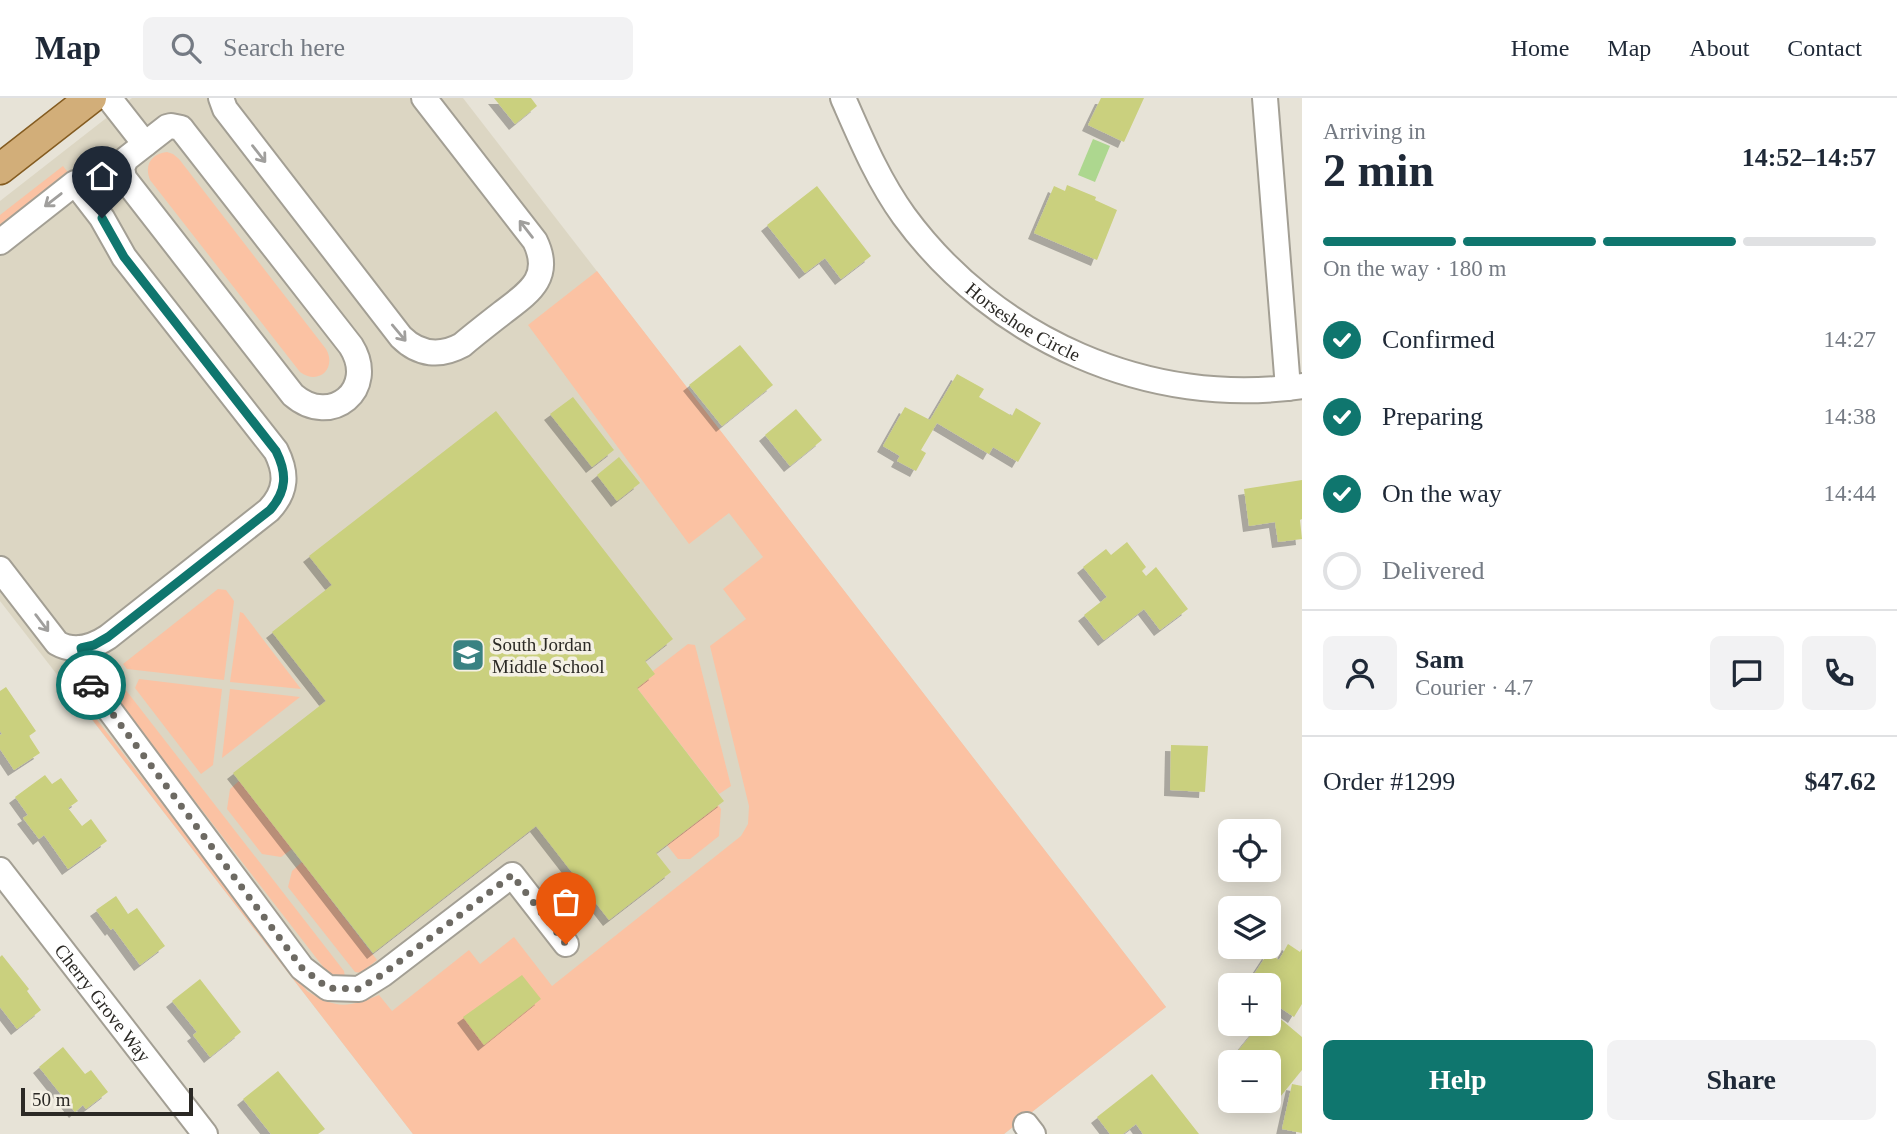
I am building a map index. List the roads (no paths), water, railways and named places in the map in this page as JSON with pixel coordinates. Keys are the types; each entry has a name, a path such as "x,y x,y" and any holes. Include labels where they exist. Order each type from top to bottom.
{"main road":[{"path":"0,169 91,98"}],"street":[{"path":"109,98 145,144"},
{"path":"221,98 225,109 401,337 419,350 441,353 462,345 528,293 539,277 541,259 535,241 424,98"},
{"name":"Horseshoe Circle","path":"843,98 866,152 904,215 926,244 952,271 1008,318 1073,354 1142,378 1214,390 1295,387"},
{"path":"1265,98 1295,387"},
{"path":"167,127 181,128 351,346 360,365 358,385 345,401 324,408 312,407 293,394 124,178 124,163 145,144 167,127"},
{"path":"0,242 75,183 102,218 124,257 276,451 282,463 284,484 270,510 108,637 94,645 68,648 57,643 0,569"},
{"path":"81,648 92,685 302,968 328,988 359,989 383,974 512,875 566,944"},
{"name":"Cherry Grove Way","path":"0,870 205,1134"}],"place":[{"name":"South Jordan Middle School","path":"468,655"}]}
